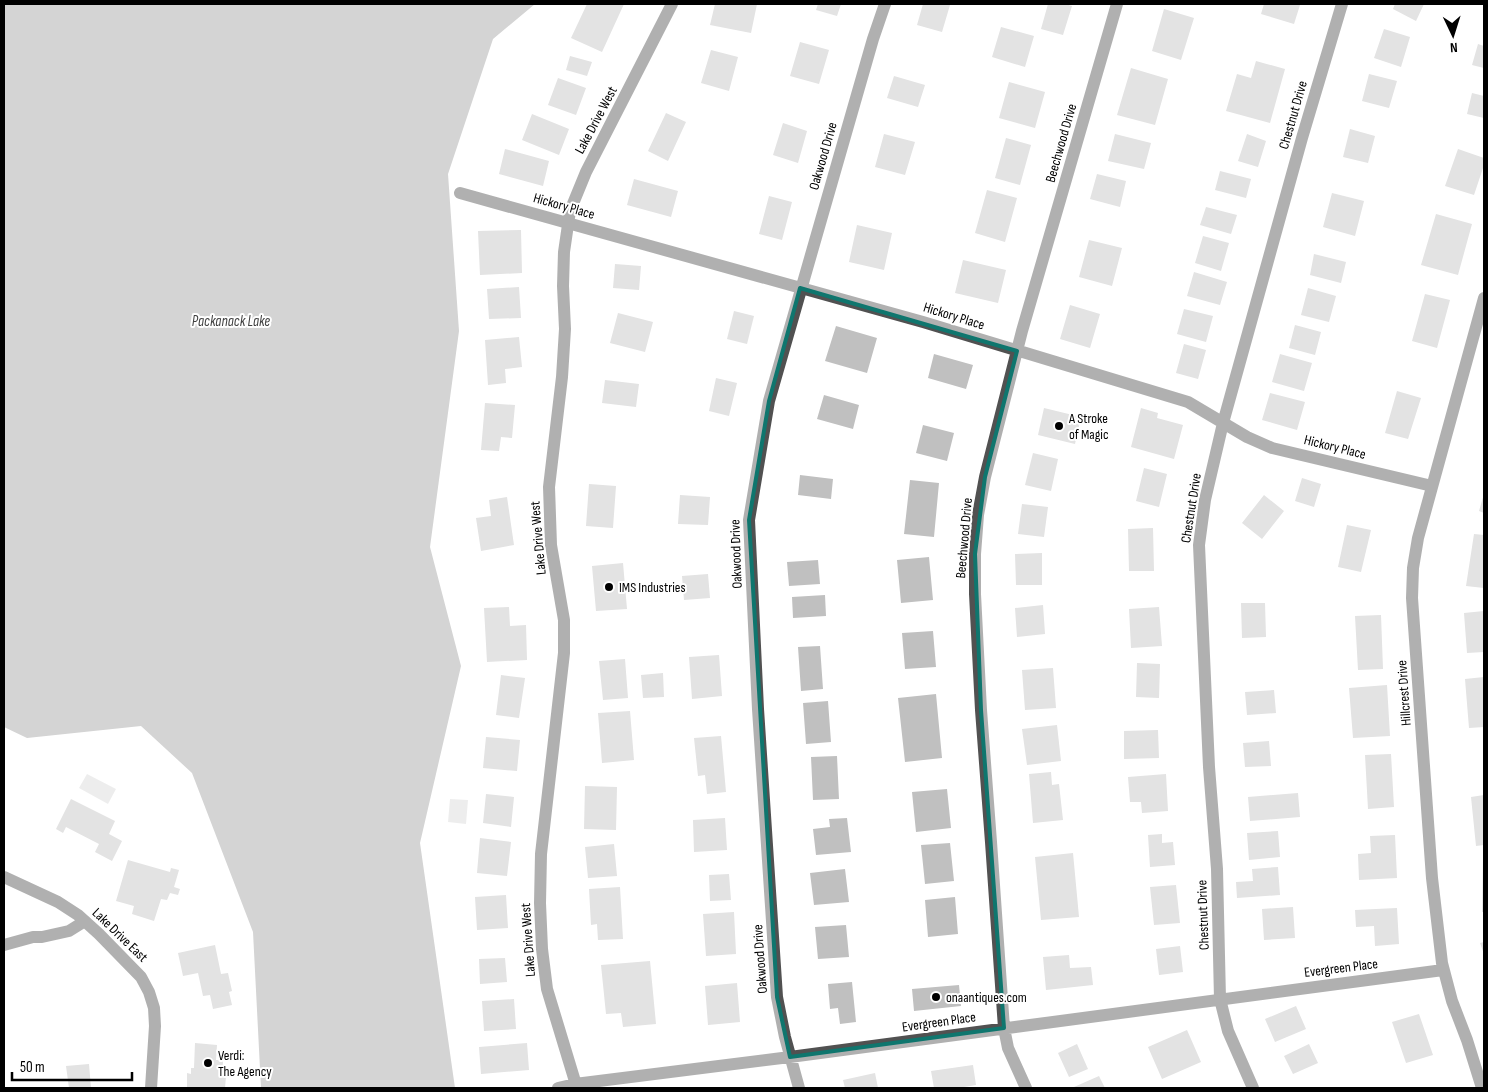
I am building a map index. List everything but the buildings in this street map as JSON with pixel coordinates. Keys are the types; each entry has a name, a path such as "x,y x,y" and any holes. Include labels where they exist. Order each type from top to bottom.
{"street":[{"name":"Lake Drive West","path":"576,1086 547,989 542,949 540,903 541,854 564,653 564,620 551,544 549,495 562,377 565,329 564,252 570,210 586,172 672,4"},
{"name":"Oakwood Drive","path":"798,1088 777,997 758,710 749,520 769,401 800,288 885,4"},
{"name":"Beechwood Drive","path":"1026,1088 1008,1048 1004,1028 980,710 975,594 975,554 978,516 985,477 1017,351 1117,4"},
{"name":"Chestnut Drive","path":"1253,1088 1228,1031 1220,999 1217,869 1209,767 1199,545 1204,500 1223,423 1305,128 1342,4"},
{"name":"Hickory Place","path":"460,193 923,322 1188,402 1247,437 1272,448 1432,486"},
{"name":"Hillcrest Drive","path":"1482,1088 1443,970 1432,878 1412,598 1413,568 1418,538 1484,298"},
{"name":"Lake Drive East","path":"4,877 58,902 78,915 131,965 141,977 149,992 154,1008 155,1026 150,1088"},
{"path":"4,945 33,937 69,931 85,921"},
{"name":"Evergreen Place","path":"558,1088 1443,970"}],"highlighted area":[{"path":"800,288 1017,351 985,477 975,554 981,710 1004,1028 790,1057 777,997 749,520 769,401"}],"shaded area":[{"path":"87,774 116,789 108,804 79,788"},
{"path":"450,799 468,800 466,824 448,822"}],"water":[{"name":"Packanack Lake","path":"4,4 535,4 493,39 448,174 459,331 430,547 461,666 420,843 455,1088 261,1088 253,932 192,773 141,726 27,738 4,727"}],"place":[{"name":"A Stroke of Magic","path":"1059,426"},
{"name":"IMS Industries","path":"609,587"},
{"name":"onaantiques.com","path":"936,997"},
{"name":"Verdi: The Agency","path":"208,1063"}]}
